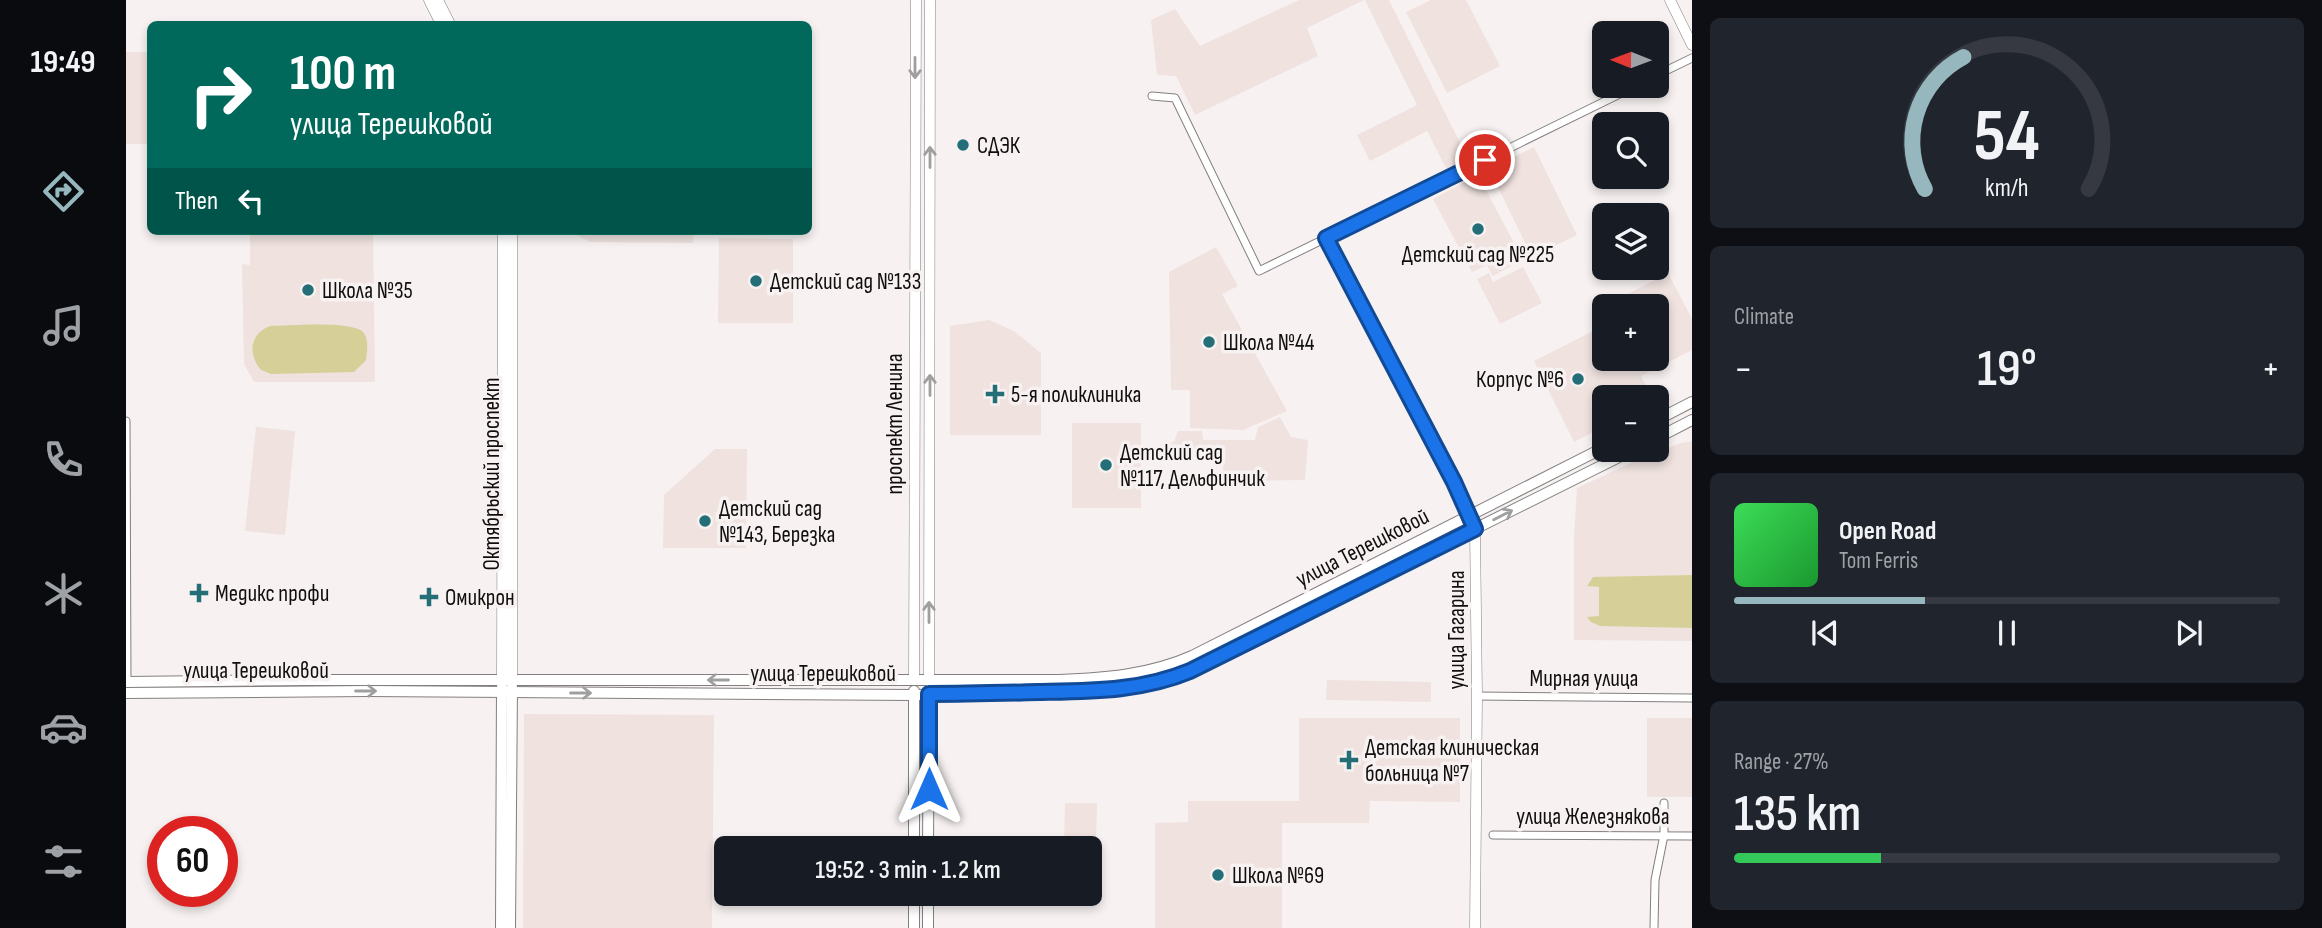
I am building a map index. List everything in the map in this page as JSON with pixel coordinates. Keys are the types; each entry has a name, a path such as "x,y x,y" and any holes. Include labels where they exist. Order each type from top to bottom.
{"main road":[{"path":"429,0 440,21"},
{"path":"438,0 448,21"},
{"name":"проспект Ленина","path":"914,836 916,0"},
{"name":"проспект Ленина","path":"928,836 930,0"},
{"path":"1670,0 1692,45"},
{"name":"Октябрьский проспект","path":"503,235 510,928"},
{"name":"Октябрьский проспект","path":"501,928 507,687 512,235"},
{"path":"1669,414 1692,402"},
{"path":"915,420 922,443 930,448"},
{"path":"1669,432 1692,420"},
{"name":"улица Терешковой","path":"507,687 1098,678 1127,675 1163,667 1192,656 1592,454"},
{"name":"улица Терешковой","path":"126,686 306,680 914,695 1121,689 1165,680 1190,671 1609,462"},
{"name":"улица Гагарина","path":"1470,516 1475,529 1475,928"},
{"path":"914,906 914,928"},
{"path":"928,906 928,928"}],"street":[{"path":"1670,69 1692,58"},
{"path":"1152,96 1175,98 1259,271 1612,98"},
{"name":"улица Гагарина","path":"1326,238 1470,516"},
{"path":"126,421 126,686"},
{"name":"Мирная улица","path":"1477,696 1692,698"},
{"path":"1654,928 1655,880 1664,835 1664,803"},
{"name":"улица Железнякова","path":"1493,835 1692,836"}],"shaded area":[{"path":"1299,0 1364,0 1307,28 1318,56 1195,115 1176,76 1157,75 1151,20 1175,9 1200,46"},
{"path":"1365,0 1389,0 1469,161 1448,172 1427,131 1370,161 1357,135 1417,105"},
{"path":"1431,0 1466,0 1500,66 1447,93 1406,12"},
{"path":"126,52 147,52 147,144 126,144"},
{"path":"1534,147 1577,235 1532,257 1489,169"},
{"name":"Детский сад №225","path":"1478,175 1523,260 1493,276 1487,265 1472,272 1433,199"},
{"name":"Школа №35","path":"250,235 373,235 375,382 254,382 244,364 242,264 250,265"},
{"path":"577,235 694,235 693,243 590,242"},
{"name":"Детский сад №133","path":"719,238 793,239 793,323 718,323"},
{"name":"Школа №44","path":"1216,247 1238,286 1222,294 1287,411 1243,430 1190,428 1190,390 1171,390 1169,272"},
{"path":"1523,267 1542,303 1500,324 1477,279 1489,273 1493,282"},
{"path":"1669,275 1692,319 1692,350 1669,362 1669,294 1628,294 1655,280 1669,280"},
{"name":"5-я поликлиника","path":"989,320 1014,331 1041,353 1041,435 950,435 950,326"},
{"path":"334,325 358,329 367,339 366,360 354,372 271,374 261,370 253,352 254,339 270,326"},
{"path":"1592,332 1592,371 1651,371 1641,376 1646,385 1592,385 1592,433 1574,442 1534,361"},
{"path":"1280,417 1291,437 1308,440 1305,480 1223,481 1223,458 1159,456 1161,444 1174,442 1178,431 1202,431 1203,440 1255,440 1258,427"},
{"name":"Детский сад №117, Дельфинчик","path":"1072,423 1141,423 1141,508 1072,508"},
{"path":"256,427 295,431 285,535 245,531"},
{"path":"1692,441 1692,641 1574,640 1577,488 1633,462 1669,462 1669,448"},
{"name":"Детский сад №143, Березка","path":"715,449 747,449 746,548 663,548 664,495"},
{"path":"1692,575 1692,628 1600,626 1587,617 1599,616 1599,587 1587,586 1593,577"},
{"path":"1327,680 1431,682 1431,702 1326,700"},
{"path":"524,714 714,715 712,928 523,928"},
{"path":"1299,718 1460,718 1460,802 1370,801 1369,823 1282,823 1282,928 1155,928 1155,823 1188,822 1188,801 1299,801"},
{"path":"1647,718 1692,718 1692,797 1647,797"},
{"path":"1065,803 1097,803 1096,836 1064,836"}],"place":[{"name":"СДЭК","path":"963,145"},
{"name":"Детский сад №225","path":"1478,229"},
{"name":"Детский сад №133","path":"756,281"},
{"name":"Школа №35","path":"308,290"},
{"name":"Школа №44","path":"1209,342"},
{"name":"Корпус №6","path":"1578,379"},
{"name":"5-я поликлиника","path":"995,394"},
{"name":"Детский сад №117, Дельфинчик","path":"1106,465"},
{"name":"Детский сад №143, Березка","path":"705,521"},
{"name":"Медикс профи","path":"199,593"},
{"name":"Омикрон","path":"429,597"},
{"name":"Детская клиническая больница №7","path":"1349,760"},
{"name":"Школа №69","path":"1218,875"}],"route":[{"path":"929,789 929,694 1082,692 1135,687 1165,680 1190,671 1475,529 1454,482 1326,238 1485,160"}]}
